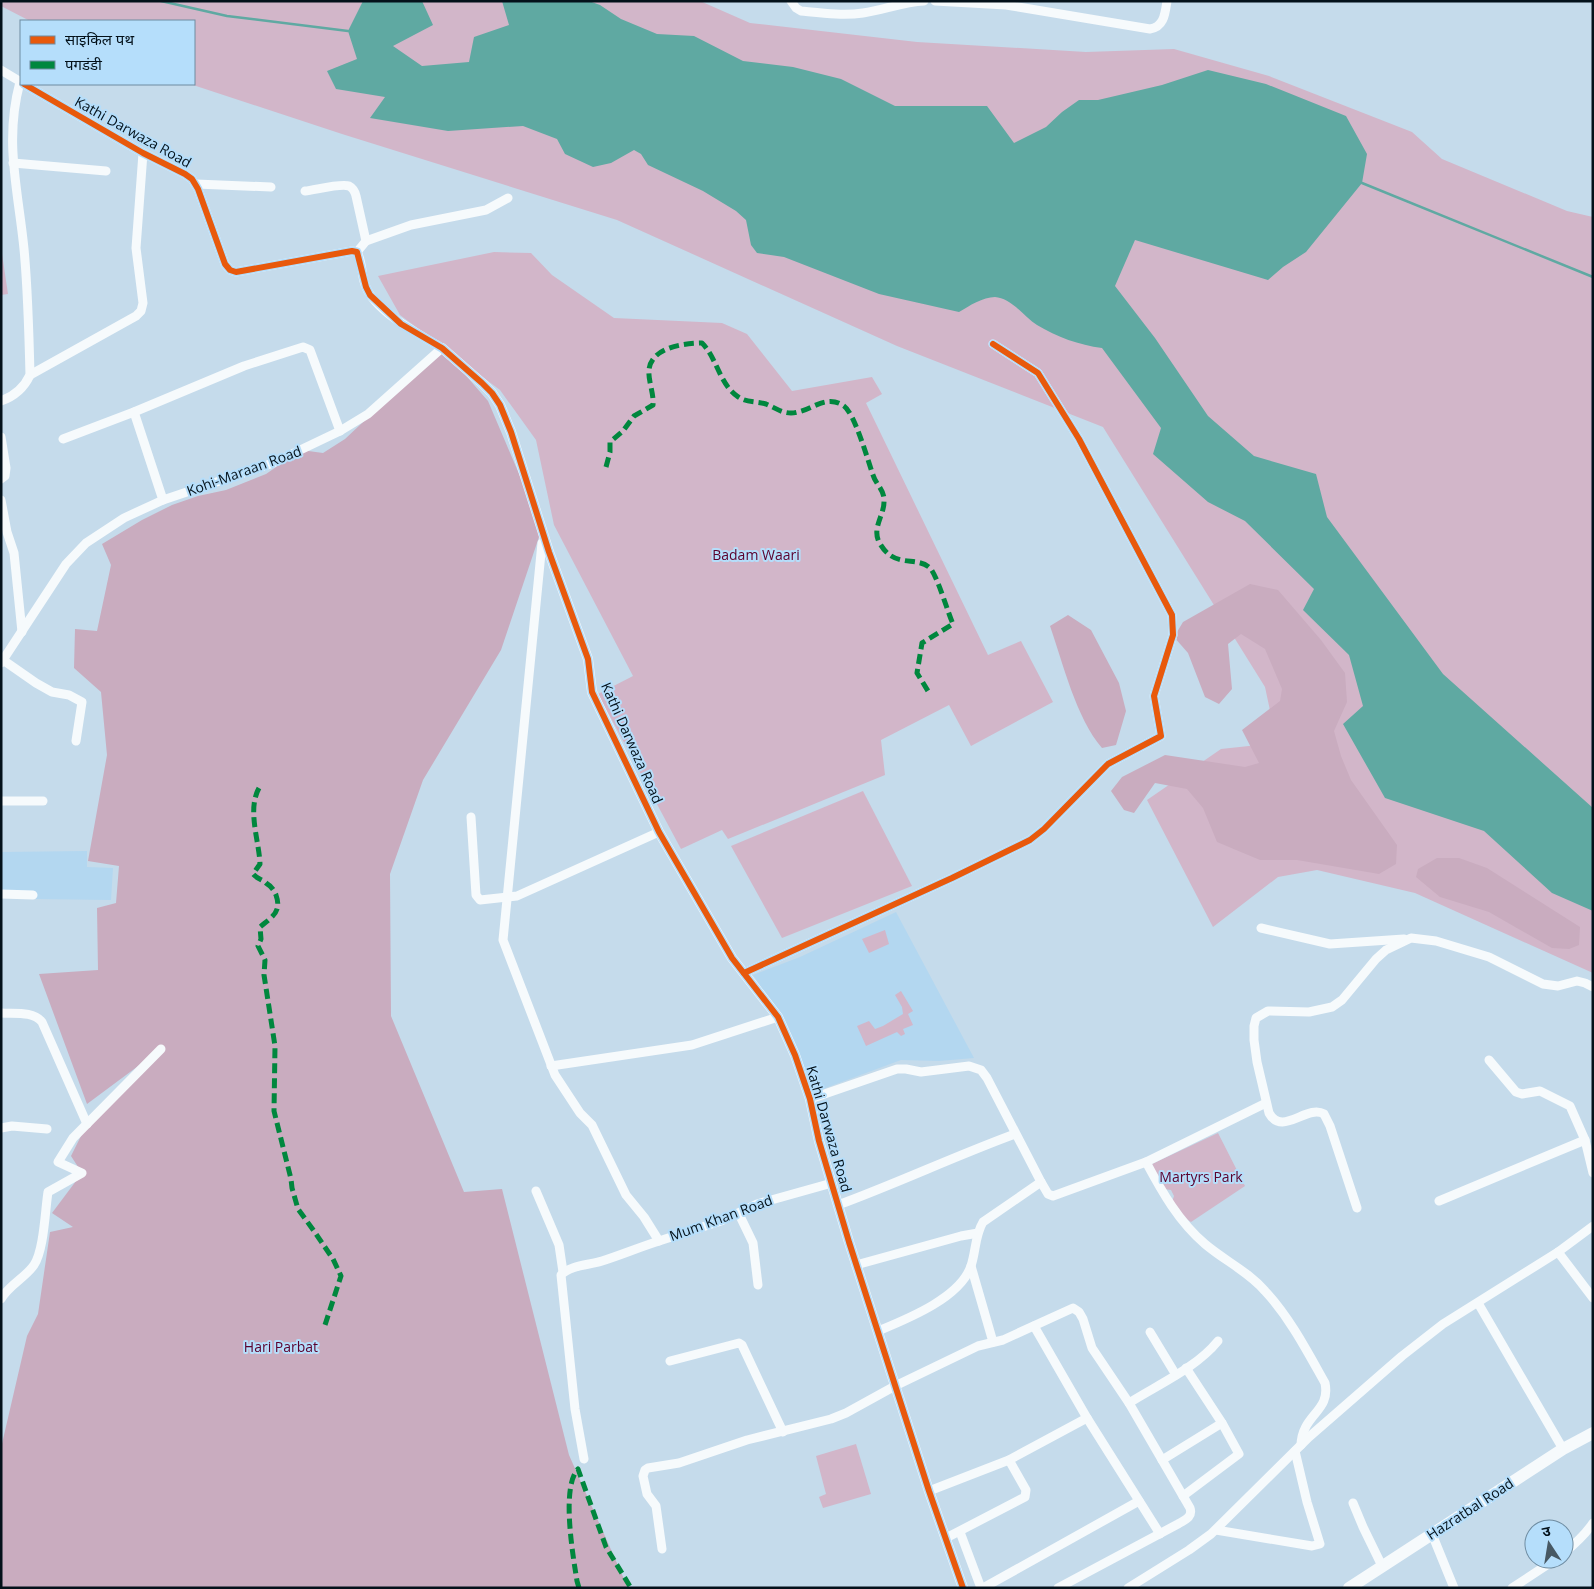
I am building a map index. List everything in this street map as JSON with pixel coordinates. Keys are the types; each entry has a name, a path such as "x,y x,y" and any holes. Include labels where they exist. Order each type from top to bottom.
{"main road":[{"name":"Hazratbal Road","path":"1349,1588 1563,1449 1593,1433"}],"street":[{"path":"792,1 796,8 801,11 846,15 924,1"},
{"path":"934,1 1006,5 1150,29 1157,28 1161,24 1167,1"},
{"name":"Kathi Darwaza Road","path":"1,70 20,82"},
{"path":"1,401 17,393 25,385 30,375 26,268 13,163 13,117 21,85"},
{"name":"Kathi Darwaza Road","path":"25,85 192,179 196,184 221,256 230,270 236,272 352,251 357,252 366,287 370,295 402,324 442,348 482,383 500,405 511,432 549,552 588,659 592,692 659,832 732,958 764,1002 778,1017 795,1055 810,1099 819,1141 856,1265 929,1491 963,1588"},
{"path":"30,375 136,316 141,311 143,303 136,248 143,153"},
{"path":"13,163 106,171"},
{"path":"196,184 271,188"},
{"path":"305,191 340,186 348,186 353,189 366,240"},
{"path":"357,252 366,240 411,225 486,210 508,198"},
{"path":"744,973 952,878 1030,840 1044,829 1108,764 1161,736 1154,696 1173,635 1172,615 1079,438 1038,373 993,344"},
{"path":"63,439 134,412 244,366 303,347 310,350 340,431"},
{"name":"Kohi-Maraan Road","path":"2,662 66,564 86,543 124,518 163,500 273,463 340,431 368,414 442,348"},
{"path":"134,412 163,500"},
{"path":"1,437 6,468 5,476 1,479"},
{"path":"1,500 14,553 22,633"},
{"name":"Mum Khan Road","path":"542,543 503,940 512,958 551,1066 568,1097 595,1130 626,1196 644,1216 659,1241 739,1214 757,1204 832,1183"},
{"path":"2,662 52,692 69,695 82,702 76,741"},
{"path":"1,801 43,801"},
{"path":"471,817 478,898 480,900 517,896 659,832"},
{"path":"1,894 33,895"},
{"path":"1261,928 1330,944 1411,938 1436,940 1489,957 1543,984 1558,986 1577,981 1593,987"},
{"path":"1357,1208 1330,1126 1324,1114 1315,1112 1286,1122 1280,1122 1271,1117 1257,1062 1254,1026 1256,1018 1264,1012 1309,1012 1332,1006 1342,1000 1376,959 1386,950 1411,938"},
{"path":"1,1013 30,1015 42,1022 87,1124"},
{"path":"551,1066 692,1045 778,1017"},
{"path":"1,1299 34,1265 40,1252 48,1192 82,1173 58,1162 73,1138 161,1049"},
{"path":"1489,1060 1516,1092 1522,1094 1540,1091 1570,1106 1585,1140 1593,1173"},
{"path":"810,1099 897,1069 920,1072 949,1070 969,1066 976,1068 987,1078 1048,1194 1056,1196 1146,1162 1266,1103"},
{"path":"1,1128 12,1126 48,1128"},
{"path":"838,1205 875,1192 968,1151 1015,1134"},
{"path":"1438,1202 1585,1140"},
{"path":"1146,1162 1180,1219 1204,1243 1257,1283 1272,1299 1296,1331 1325,1383 1327,1392 1324,1403 1306,1423 1298,1448 1307,1502 1321,1547 1216,1530"},
{"path":"878,1331 907,1319 940,1300 965,1277 971,1266 978,1233 983,1222 989,1216 1041,1182"},
{"path":"536,1191 559,1245 575,1410 584,1460"},
{"path":"739,1214 754,1243 758,1285"},
{"path":"1128,1588 1189,1550 1216,1530 1298,1448 1402,1356 1443,1324 1558,1252 1593,1226"},
{"path":"856,1265 978,1233"},
{"path":"563,1272 601,1262 659,1241"},
{"path":"1558,1252 1593,1298"},
{"path":"971,1266 993,1342"},
{"path":"1478,1303 1563,1449"},
{"path":"662,1549 656,1506 647,1494 643,1476 648,1468 694,1458 747,1440 846,1414 895,1386 978,1346 1003,1340 1076,1308 1083,1319 1092,1348 1129,1402 1184,1496 1190,1508 1190,1516 1058,1588"},
{"path":"1034,1326 1087,1418 1160,1534"},
{"path":"1150,1332 1176,1374"},
{"path":"1129,1402 1186,1368 1213,1348 1218,1341"},
{"path":"670,1361 740,1343 783,1432"},
{"path":"1184,1496 1239,1454 1222,1423 1186,1368"},
{"path":"929,1491 1008,1460 1087,1418"},
{"path":"1162,1460 1222,1423"},
{"path":"946,1538 1025,1497 1026,1490 1008,1460"},
{"path":"960,1532 982,1588 1139,1501"},
{"path":"1353,1503 1382,1566"},
{"path":"1574,1544 1593,1523"},
{"path":"1432,1534 1454,1588"},
{"path":"1517,1587 1542,1569"}],"shaded area":[{"path":"363,1 422,1 433,25 393,46 422,66 469,62 474,37 509,25 502,1 589,1 600,5 621,19 657,34 694,36 743,61 793,67 841,79 895,106 987,106 1014,143 1046,127 1079,100 1098,100 1162,85 1208,70 1266,84 1346,116 1367,154 1362,183 1306,252 1283,267 1268,280 1135,240 1115,286 1155,338 1208,416 1254,456 1316,474 1327,517 1443,674 1593,808 1593,911 1552,893 1484,831 1385,798 1343,724 1363,706 1349,655 1303,610 1314,589 1245,521 1208,502 1153,454 1161,428 1102,348 1077,343 1052,333 1037,325 1012,304 1001,298 986,298 959,312 879,294 784,257 757,253 751,245 746,220 736,211 703,191 648,165 641,154 634,150 611,163 593,167 565,154 557,139 523,126 448,131 370,118 385,97 336,89 327,71 357,59 348,31"},
{"path":"87,851 87,867 113,868 111,900 36,899 36,891 1,890 1,852"},
{"path":"896,912 974,1058 939,1061 901,1060 820,1090 808,1085 785,1022 753,975 800,957"}],"green space":[{"path":"1,1 700,1 750,23 917,42 1086,52 1174,49 1269,76 1412,132 1442,159 1567,211 1593,217 1593,973 1415,893 1317,870 1278,877 1213,927 1147,800 1221,749 1277,743 1265,687 1103,427 897,346 617,220 193,85 195,85 195,20 28,20 1,6"},
{"path":"1,247 8,294 1,295"},
{"name":"Badam Waari","path":"494,252 531,253 552,275 614,318 722,323 747,334 792,391 872,377 882,394 866,403 988,655 1021,641 1053,702 971,746 949,705 881,740 885,775 728,839 722,830 681,849 598,694 633,676 554,525 536,440 500,390 400,315 378,276"},
{"name":"Hari Parbat","path":"442,348 488,401 542,528 501,650 423,780 390,874 391,1016 464,1192 502,1189 569,1455 628,1588 1,1588 1,1448 27,1336 38,1314 50,1232 73,1227 52,1213 82,1173 71,1156 87,1124 157,1052 87,1104 39,974 98,970 97,908 116,903 119,866 88,861 107,755 101,692 74,668 75,629 97,631 111,565 102,544 172,505 198,496 226,490 266,474 301,450 323,453 345,439"},
{"path":"1250,584 1278,590 1321,640 1345,673 1347,702 1334,731 1341,756 1351,780 1397,845 1396,864 1379,874 1297,860 1260,860 1217,842 1203,808 1187,789 1155,783 1134,813 1124,810 1111,791 1122,777 1165,755 1245,767 1259,763 1242,730 1280,701 1282,689 1265,649 1241,634 1228,644 1232,689 1219,704 1205,697 1188,653 1174,637 1183,622"},
{"path":"1068,615 1091,630 1119,683 1126,711 1116,745 1102,748 1093,736 1071,690 1050,626"},
{"path":"863,791 912,886 782,938 731,846"},
{"path":"1437,858 1459,858 1487,868 1580,927 1579,945 1569,949 1552,948 1489,912 1440,897 1416,877 1418,869"},
{"path":"885,930 889,944 869,953 862,939"},
{"path":"901,991 913,1011 908,1014 913,1025 903,1029 905,1034 901,1036 897,1032 866,1046 857,1026 869,1021 875,1029 903,1014 902,1007 895,995"},
{"name":"Martyrs Park","path":"1218,1133 1245,1186 1191,1222 1185,1218 1172,1202 1174,1196 1171,1190 1164,1189 1152,1164"},
{"path":"856,1444 871,1494 823,1508 819,1497 826,1494 816,1456"}],"waterway":[{"path":"161,1 227,16 348,31"},
{"path":"1362,183 1593,277"}],"marked path":[{"path":"606,467 610,452 610,442 623,431 634,416 653,405 649,374 651,362 662,351 678,345 702,343 731,391 744,400 766,404 789,413 832,401 844,406 857,428 874,479 883,494 883,507 877,532 879,542 891,556 905,561 918,562 930,568 953,624 922,643 917,673 928,691"},
{"path":"259,788 254,806 254,815 260,864 253,874 271,887 278,901 275,914 260,927 261,939 258,946 265,960 264,975 275,1046 274,1111 298,1209 333,1259 341,1276 325,1325"},
{"path":"579,1588 571,1539 569,1506 573,1478 578,1469 606,1547 631,1588"}],"cycle path":[{"path":"26,85 192,179 198,189 225,264 230,270 236,272 352,251 357,252 366,287 370,295 401,324 442,348 482,383 500,405 511,432 549,552 588,659 592,692 659,832 732,958 778,1017 795,1055 810,1099 819,1141 849,1242 929,1491 963,1588"},
{"path":"744,973 952,878 1030,840 1044,829 1108,764 1161,736 1154,696 1173,635 1172,615 1079,439 1038,373 993,344"}]}
